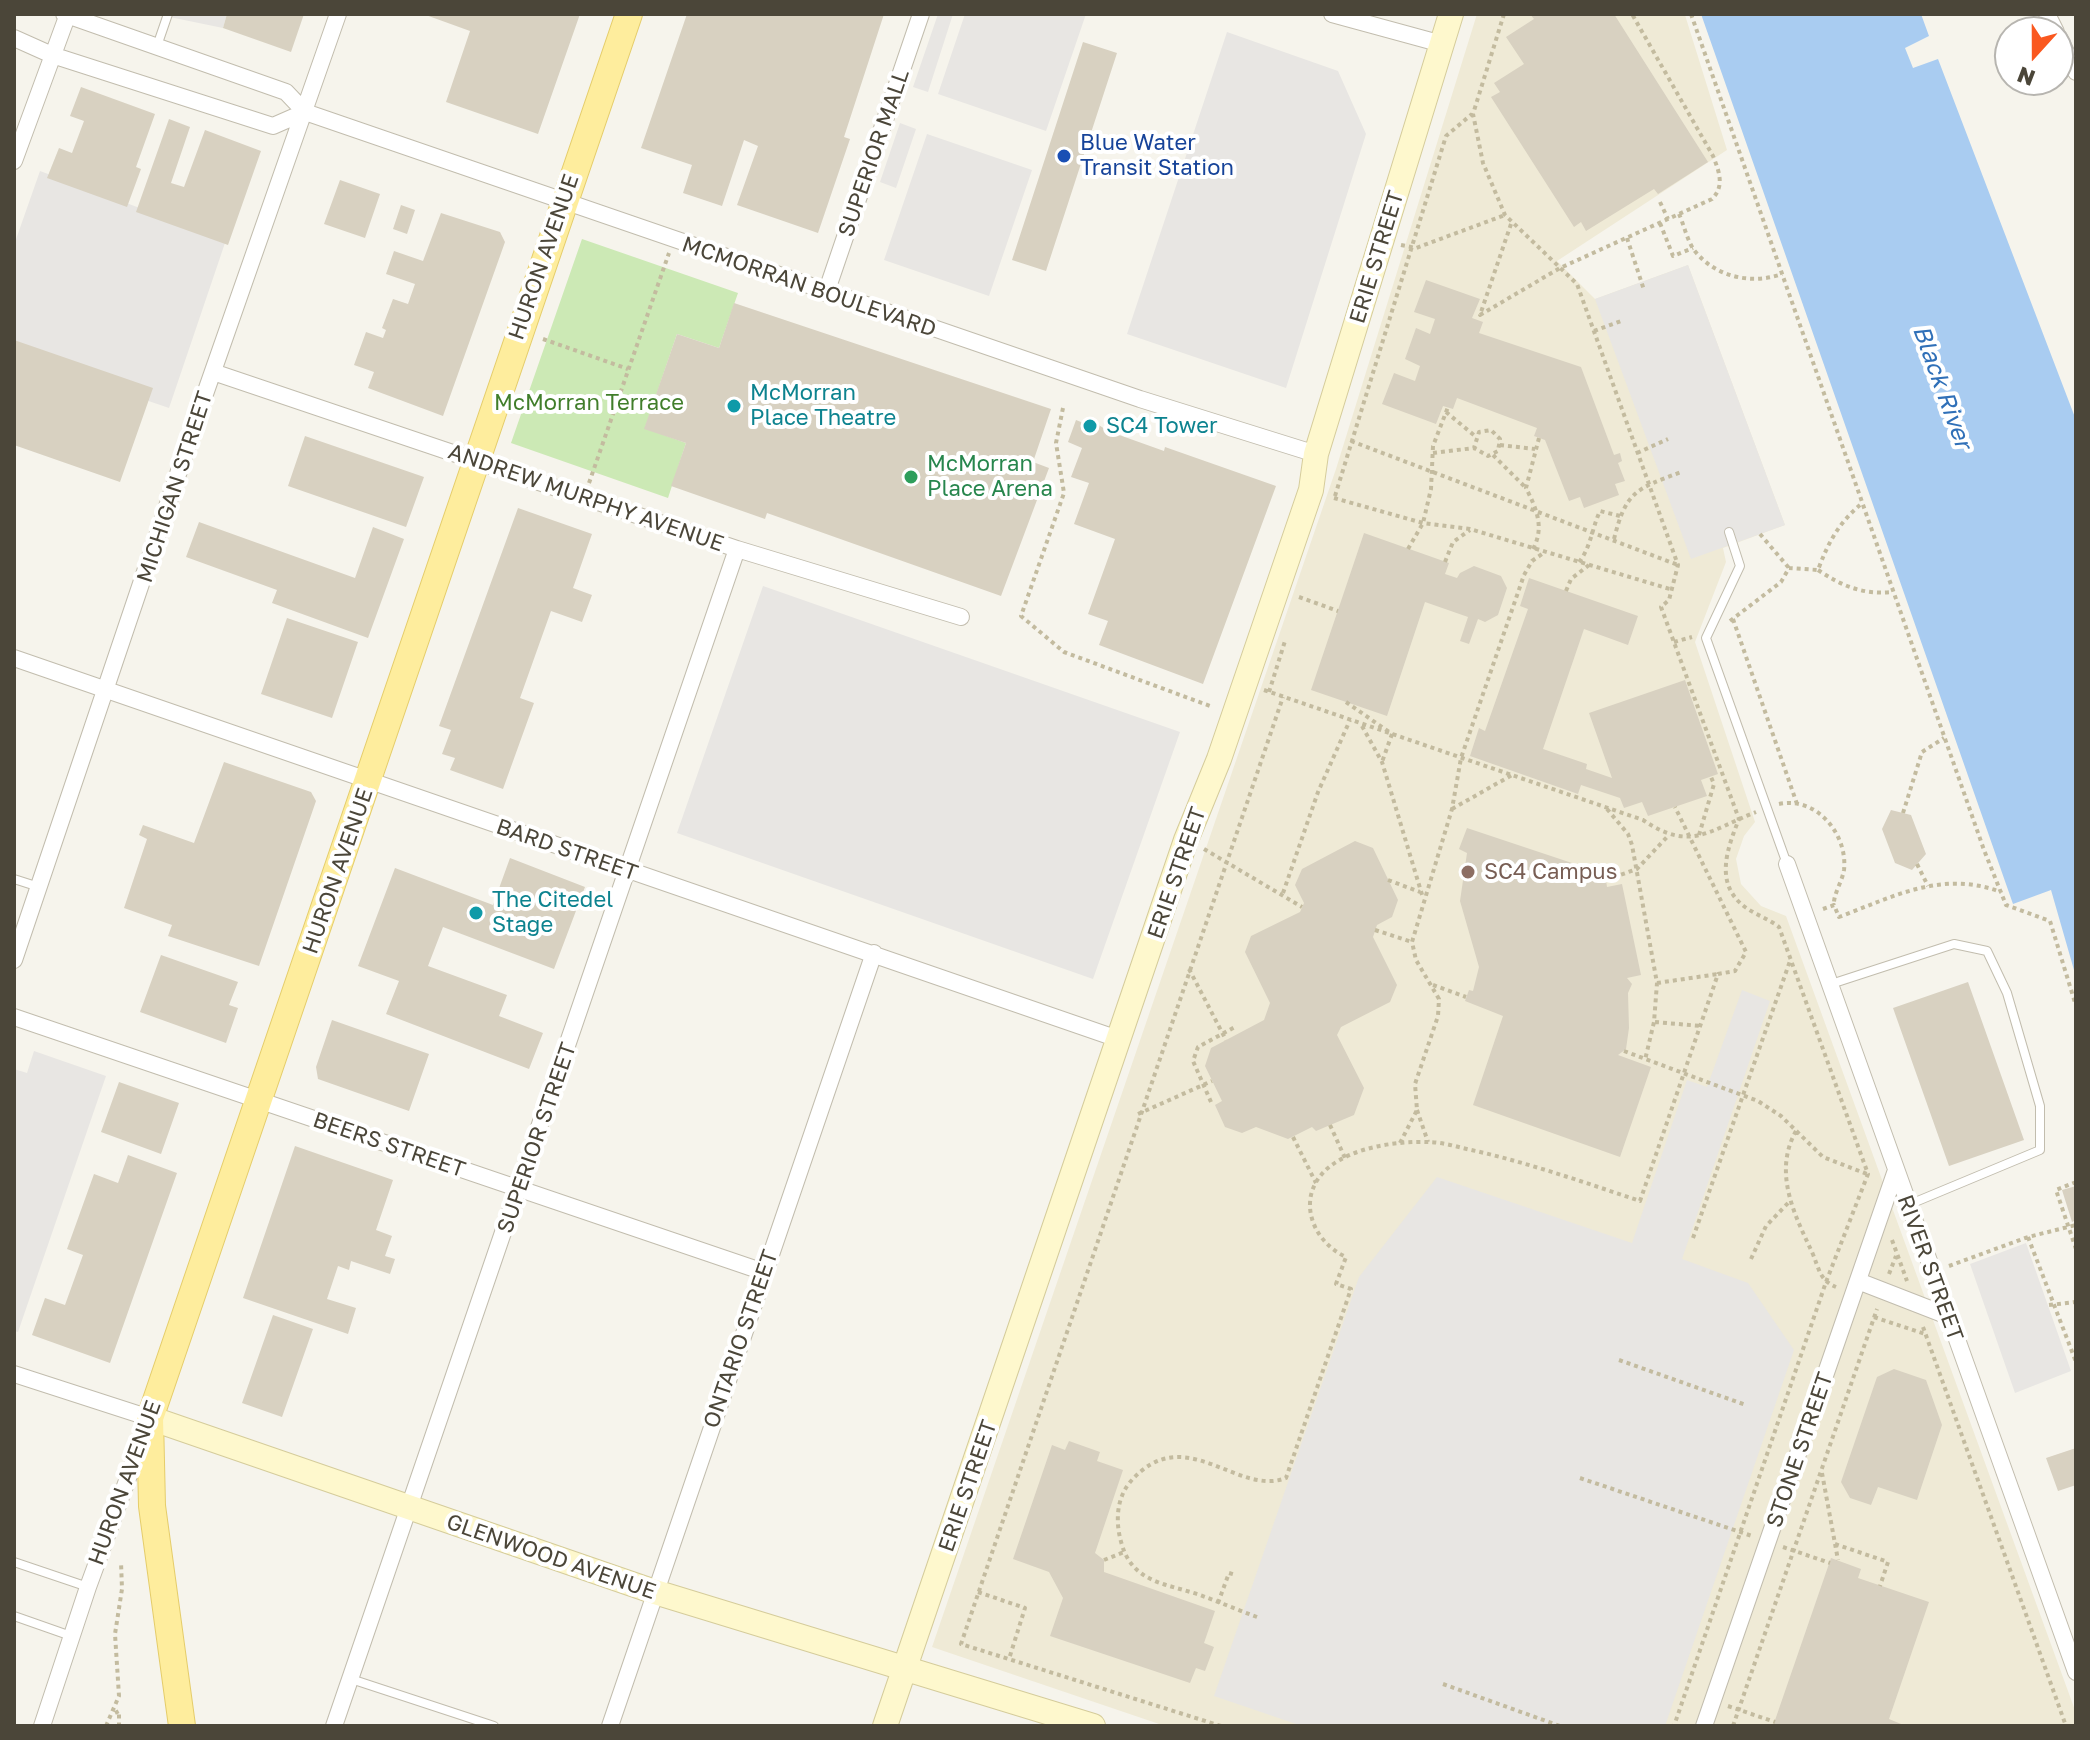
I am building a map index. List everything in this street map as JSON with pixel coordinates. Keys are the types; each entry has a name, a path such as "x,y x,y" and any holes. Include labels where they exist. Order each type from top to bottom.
{"main road":[{"name":"HURON AVENUE","path":"150,1418 369,782 518,331 629,14"},
{"path":"150,1418 152,1506 182,1726"}],"street":[{"name":"MCMORRAN BOULEVARD","path":"66,14 286,92 305,112 826,293 1140,399 1316,454"},
{"path":"14,161 66,14"},
{"name":"MICHIGAN STREET","path":"14,960 338,14"},
{"name":"SUPERIOR MALL","path":"826,293 921,14"},
{"path":"1333,14 1442,44"},
{"name":"ERIE STREET","path":"885,1726 1121,1040 1186,840 1244,683 1288,594 1316,454 1451,14"},
{"path":"14,38 52,55 273,126 305,112"},
{"name":"ANDREW MURPHY AVENUE","path":"213,372 737,549 961,617"},
{"name":"SUPERIOR STREET","path":"334,1726 630,871 737,549"},
{"name":"BARD STREET","path":"14,658 1121,1040"},
{"name":"RIVER STREET","path":"1787,864 1894,1178 1933,1272 2076,1672"},
{"name":"ONTARIO STREET","path":"610,1726 874,953"},
{"name":"BEERS STREET","path":"14,1017 764,1272"},
{"name":"STONE STREET","path":"1704,1726 1894,1178"},
{"path":"1856,1288 1883,1291 1948,1316"},
{"name":"GLENWOOD AVENUE","path":"14,1374 655,1592 1093,1726"},
{"name":"HURON AVENUE","path":"42,1726 88,1587 150,1418"}],"lane":[{"path":"156,47 168,14"},
{"path":"1729,532 1740,566 1706,638 1787,864"},
{"path":"14,879 39,887"},
{"path":"1828,985 1954,944 1987,951 2007,993 2040,1106 2040,1150 1907,1205"},
{"path":"14,1562 88,1587"},
{"path":"14,1616 71,1636"},
{"path":"351,1679 494,1726"}],"path":[{"path":"1504,14 1473,114 1483,163 1511,224 1577,284 1678,565 1673,590 1661,607 1739,819 1725,855 1734,897 1779,927 2066,1726"},
{"path":"1511,224 1479,318 1560,268 1712,199 1721,177 1713,156 1632,14"},
{"path":"1691,14 1860,505 2006,905 2050,921 2076,1006"},
{"path":"1329,512 1446,136 1473,114"},
{"path":"1660,202 1668,219"},
{"path":"1679,214 1693,248 1729,275 1762,279 1782,274"},
{"path":"1381,241 1416,248 1505,215"},
{"path":"1660,223 1673,256 1693,248"},
{"path":"1627,238 1644,290"},
{"path":"584,496 674,240"},
{"path":"1594,331 1621,321"},
{"path":"518,331 628,369"},
{"path":"1063,408 1056,443 1064,493 1021,616 1064,652 1210,706"},
{"path":"1408,549 1416,529 1423,523 1433,454 1447,410 1475,436"},
{"path":"1475,436 1491,430 1500,445"},
{"path":"1475,436 1474,448 1482,456 1493,455 1500,445"},
{"path":"1526,488 1539,438"},
{"path":"1637,453 1668,439"},
{"path":"1351,441 1678,565"},
{"path":"1500,445 1535,449"},
{"path":"1433,454 1474,448"},
{"path":"1493,455 1526,488 1538,512 1539,534 1533,549"},
{"path":"1614,539 1629,497 1649,484 1681,472"},
{"path":"1334,498 1423,523 1470,529 1673,590"},
{"path":"1818,570 1828,542 1844,519 1860,505"},
{"path":"1579,562 1586,553 1591,530 1600,511 1620,516"},
{"path":"1445,562 1453,542 1470,529"},
{"path":"1760,534 1789,568 1818,570 1843,586 1873,594 1892,592"},
{"path":"1424,893 1452,809 1461,758 1524,575 1532,561 1545,552"},
{"path":"1566,591 1571,579 1589,565"},
{"path":"1674,643 1733,619 1781,582 1789,568"},
{"path":"1288,594 1304,583"},
{"path":"1288,594 1295,611"},
{"path":"1288,594 1338,611"},
{"path":"1733,619 1797,804"},
{"path":"1269,692 1286,638"},
{"path":"1244,683 1643,820 1667,837 1691,838 1783,802 1797,804 1823,816 1840,839 1844,865 1834,905 1839,917 1928,886 1974,882 2001,892"},
{"path":"1221,1726 961,1644 1138,1114 1283,697"},
{"path":"1346,702 1392,734"},
{"path":"1283,893 1318,792 1350,720"},
{"path":"1361,723 1382,762 1424,893 1412,942 1416,960 1439,999 1438,1016 1415,1084 1417,1110 1428,1142"},
{"path":"1382,762 1392,734"},
{"path":"1903,813 1922,752 1944,738"},
{"path":"1452,809 1512,775"},
{"path":"1699,835 1714,784 1711,777"},
{"path":"1714,784 1724,780"},
{"path":"1606,807 1628,834 1657,983 1654,1022 1645,1060"},
{"path":"1657,983 1735,971 1746,952 1675,807"},
{"path":"1606,880 1637,869 1667,837"},
{"path":"1186,840 1283,893 1302,907"},
{"path":"1917,864 1928,886"},
{"path":"1388,880 1424,893"},
{"path":"1723,904 1734,897"},
{"path":"1779,927 1834,905"},
{"path":"1375,930 1412,942"},
{"path":"1693,1238 1791,960"},
{"path":"1189,969 1226,1040"},
{"path":"1257,1617 1149,1581 1124,1552 1117,1522 1122,1497 1134,1478 1155,1463 1195,1458 1266,1481 1286,1478 1351,1289 1336,1284 1346,1257 1333,1251 1314,1228 1311,1198 1316,1183 1327,1169 1345,1158 1400,1143 1428,1142 1528,1163 1640,1201 1718,974"},
{"path":"1433,985 1466,997"},
{"path":"1654,1022 1701,1026"},
{"path":"1211,1102 1193,1061 1198,1047 1235,1027"},
{"path":"1624,1051 1768,1107 1823,1157 1868,1174 1894,1178"},
{"path":"1138,1114 1212,1081"},
{"path":"1400,1143 1417,1110"},
{"path":"1330,1125 1345,1158"},
{"path":"1796,1131 1786,1156 1790,1201 1826,1282"},
{"path":"1293,1137 1316,1183"},
{"path":"1674,1726 1826,1282 1868,1174"},
{"path":"2076,1182 2056,1190 2076,1249"},
{"path":"1751,1259 1766,1226 1790,1201"},
{"path":"1933,1272 2028,1237 2076,1225"},
{"path":"2028,1237 2051,1304 2076,1362"},
{"path":"1733,1726 1896,1254"},
{"path":"1826,1282 1856,1288"},
{"path":"2051,1304 2076,1302"},
{"path":"1874,1317 1925,1334"},
{"path":"1619,1360 1746,1405"},
{"path":"1821,1470 1838,1560"},
{"path":"1580,1478 1830,1563"},
{"path":"1835,1544 1888,1562 1880,1586"},
{"path":"1104,1560 1124,1552"},
{"path":"106,1726 115,1713 120,1686 115,1634 122,1589 121,1562"},
{"path":"1218,1603 1229,1573 1236,1575"},
{"path":"978,1592 1025,1608 1009,1659"},
{"path":"1443,1684 1560,1726"},
{"path":"1713,1701 1775,1722"},
{"path":"115,1713 119,1711 119,1726"}],"shaded area":[{"path":"155,14 227,14 223,28"},
{"path":"938,14 953,14 928,92 913,87"},
{"path":"965,14 1086,14 1046,131 938,94"},
{"name":"SC4 Campus","path":"1477,14 1685,15 1727,150 1557,261 1595,299 1688,265 1785,525 1723,548 1726,562 1695,642 1755,822 1744,836 1736,859 1741,884 1761,906 1786,916 2076,1713 2076,1726 1165,1726 932,1647 1336,469"},
{"path":"1227,32 1338,71 1366,134 1286,388 1127,334"},
{"path":"900,123 916,129 896,188 880,182"},
{"path":"927,134 1032,170 989,296 884,260"},
{"path":"40,171 226,240 169,408 14,355 14,245"},
{"path":"1688,265 1785,525 1691,559 1595,299"},
{"path":"763,586 1180,732 1093,979 677,833"},
{"path":"1742,990 1770,1001 1682,1259 1748,1283 1794,1350 1665,1726 1302,1726 1214,1696 1359,1277 1437,1177 1632,1243 1687,1080 1707,1087"},
{"path":"34,1051 106,1076 18,1332 14,1331 14,1069 27,1073"},
{"path":"2026,1243 2071,1371 2015,1393 1970,1264"}],"green space":[{"name":"McMorran Terrace","path":"582,239 738,293 719,348 677,334 645,428 686,443 668,498 511,443"}],"water":[{"name":"Black River","path":"1701,14 1921,14 1929,36 1905,48 1913,68 1938,59 2076,420 2076,977 2051,890 2013,904"}],"building":[{"path":"227,14 304,14 291,52 223,28"},
{"path":"423,14 580,14 538,134 446,102 470,31"},
{"path":"687,14 884,14 844,137 850,139 818,233 737,205 758,146 744,140 722,206 683,193 692,165 641,148"},
{"path":"1530,14 1614,14 1708,162 1658,194 1654,189 1586,231 1581,222 1574,227 1491,97 1500,92 1494,83 1524,64 1506,37 1534,19"},
{"name":"Blue Water Transit Station","path":"1083,42 1117,53 1046,271 1012,260"},
{"path":"81,87 155,114 136,167 141,169 127,207 47,178 59,148 72,153 84,121 70,116"},
{"path":"169,119 190,127 171,183 184,187 205,130 261,151 228,245 136,212"},
{"path":"340,180 380,194 365,238 324,224"},
{"path":"401,205 415,210 407,234 393,229"},
{"path":"441,213 500,232 505,242 443,416 368,388 374,372 354,365 366,332 383,338 386,330 382,328 393,299 408,304 415,284 386,274 394,251 423,261"},
{"path":"1426,280 1480,299 1472,318 1483,322 1479,333 1581,367 1614,455 1620,453 1622,461 1618,463 1625,481 1615,484 1619,495 1584,508 1580,497 1569,501 1545,440 1534,436 1537,428 1457,398 1453,409 1443,406 1436,424 1382,404 1394,373 1415,381 1420,366 1405,359 1416,328 1430,334 1435,319 1414,312"},
{"path":"734,303 1051,409 1033,462 1049,468 1001,596 767,513 765,519 671,486 686,443 644,429 677,334 719,348"},
{"path":"14,340 153,388 120,482 14,445"},
{"path":"1076,420 1086,424 1091,420 1108,431 1164,451 1165,447 1276,486 1203,684 1099,645 1108,621 1088,614 1115,539 1074,524 1089,483 1071,477 1082,448 1068,442"},
{"path":"305,436 424,477 406,527 288,486"},
{"path":"518,508 592,534 573,588 592,595 582,622 551,611 520,698 534,703 503,789 450,770 455,758 442,754 451,730 439,726"},
{"path":"199,522 355,578 373,527 404,539 368,638 272,603 277,590 186,557"},
{"path":"1364,533 1449,563 1445,574 1457,578 1474,566 1501,576 1507,588 1498,615 1485,622 1478,619 1469,644 1460,641 1468,617 1425,602 1387,716 1311,690"},
{"path":"1529,578 1638,616 1628,645 1584,629 1543,749 1587,764 1586,769 1612,778 1589,713 1685,680 1718,774 1701,780 1707,796 1648,816 1642,802 1624,808 1620,798 1581,785 1578,794 1470,756 1479,728 1485,731 1528,609 1520,606"},
{"path":"287,618 358,642 332,718 261,694"},
{"path":"224,762 311,792 316,801 259,966 168,936 172,925 124,908 147,839 139,835 143,825 194,843"},
{"path":"1891,810 1911,815 1926,854 1912,870 1895,863 1882,829"},
{"path":"1467,828 1605,874 1607,887 1622,884 1641,975 1627,978 1632,984 1628,993 1629,1028 1626,1049 1618,1055 1651,1067 1620,1157 1473,1105 1503,1016 1465,1001 1469,990 1473,991 1479,967 1460,901 1467,853 1459,849"},
{"path":"1355,841 1373,848 1398,900 1392,917 1377,925 1373,937 1397,985 1390,1002 1341,1027 1337,1035 1364,1088 1354,1115 1316,1131 1312,1127 1288,1139 1256,1127 1242,1133 1225,1127 1215,1105 1222,1101 1205,1066 1211,1048 1264,1020 1270,1003 1245,952 1251,936 1300,912 1304,903 1295,885 1302,869"},
{"path":"510,858 585,887 554,969 443,927 428,966 507,995 499,1016 543,1033 529,1069 386,1014 399,981 358,966 395,868 493,905"},
{"path":"161,955 238,982 229,1005 238,1008 226,1043 140,1012"},
{"path":"1968,982 2024,1140 1949,1166 1893,1008"},
{"path":"332,1020 429,1054 409,1111 318,1079 316,1067"},
{"path":"119,1082 179,1103 161,1154 101,1132"},
{"path":"295,1146 393,1180 376,1230 392,1236 385,1256 395,1259 390,1274 351,1261 349,1270 338,1266 327,1299 356,1308 348,1334 243,1298"},
{"path":"128,1155 177,1173 110,1363 32,1335 45,1298 65,1305 83,1255 67,1249 94,1174 118,1183"},
{"path":"2076,1186 2076,1220 2072,1222 2062,1190"},
{"path":"273,1315 313,1329 282,1417 242,1403"},
{"path":"1894,1369 1926,1380 1942,1425 1917,1500 1878,1487 1871,1505 1850,1498 1841,1482 1877,1377"},
{"path":"1069,1441 1100,1452 1097,1461 1123,1470 1095,1553 1104,1560 1104,1572 1215,1611 1204,1643 1214,1647 1205,1671 1196,1668 1190,1683 1050,1636 1063,1598 1049,1572 1013,1559 1052,1445 1065,1450"},
{"path":"2076,1448 2076,1485 2058,1491 2046,1458"},
{"path":"1831,1558 1861,1569 1858,1578 1929,1602 1889,1719 1906,1726 1773,1726"}],"place":[{"name":"Blue Water Transit Station","path":"1064,156"},
{"name":"McMorran Place Theatre","path":"734,406"},
{"name":"SC4 Tower","path":"1090,426"},
{"name":"McMorran Place Arena","path":"911,477"},
{"name":"SC4 Campus","path":"1468,872"},
{"name":"The Citedel Stage","path":"476,913"}]}
